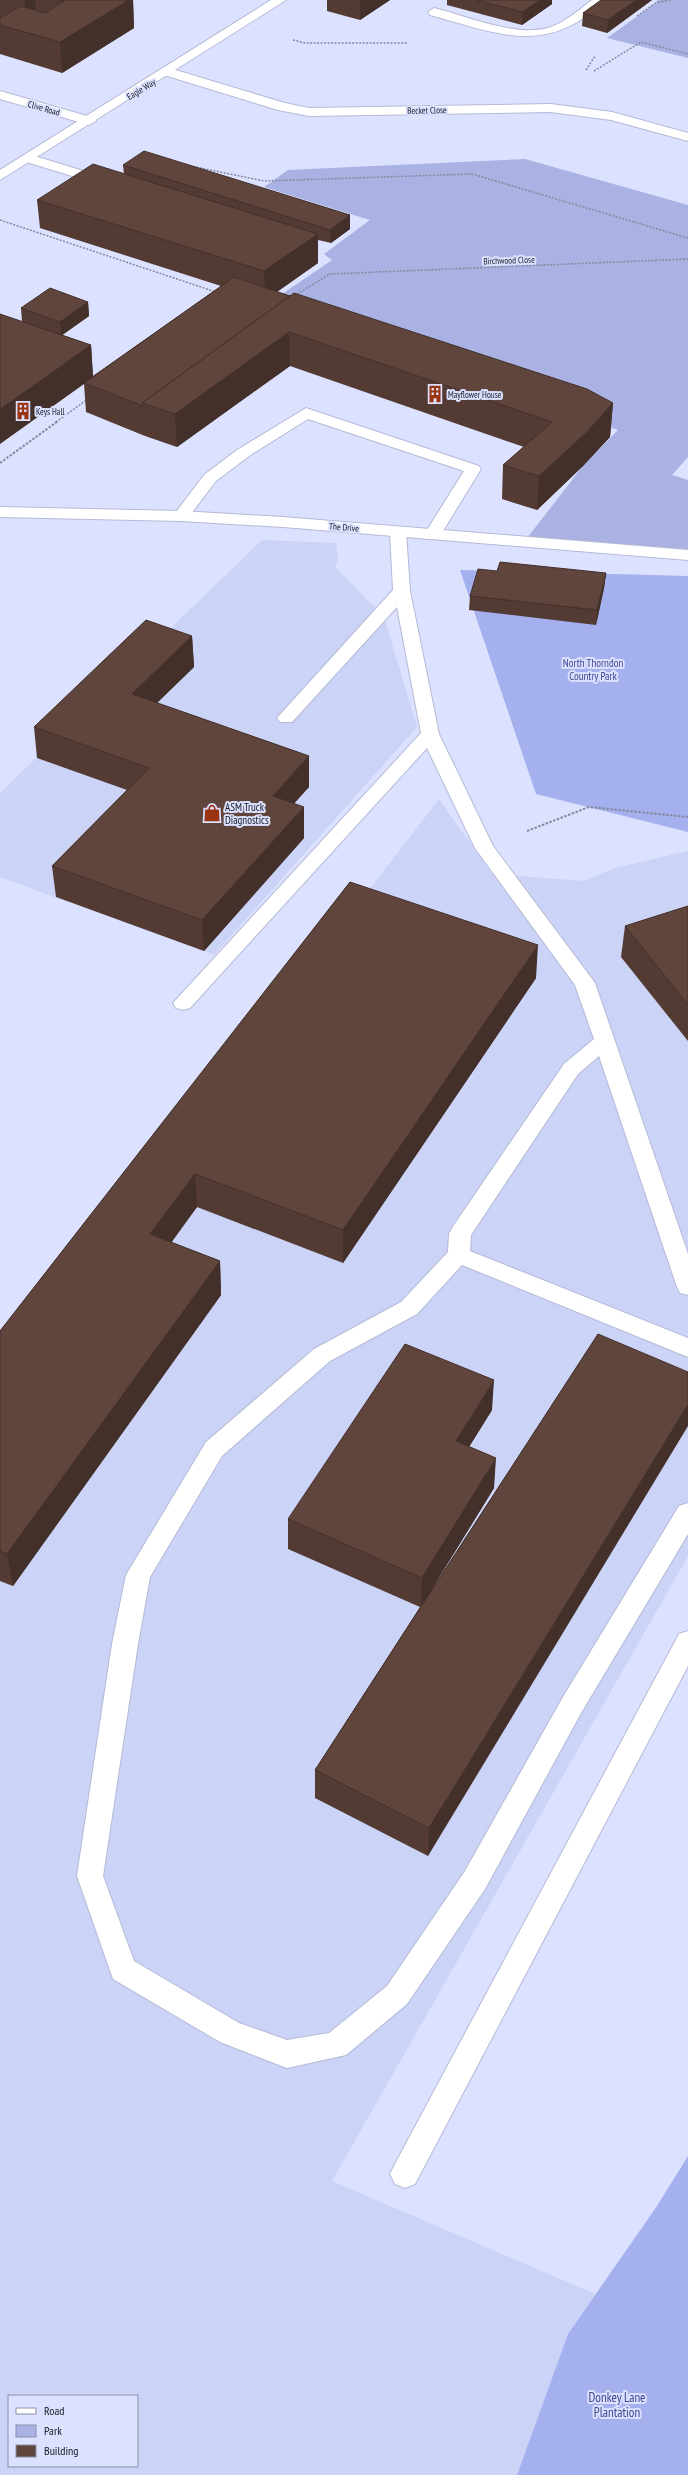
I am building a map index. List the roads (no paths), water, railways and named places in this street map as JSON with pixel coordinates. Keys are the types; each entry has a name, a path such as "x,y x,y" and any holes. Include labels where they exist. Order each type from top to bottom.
{"street":[{"name":"Eagle Way","path":"0,176 169,72 280,0"},
{"path":"578,2 596,3"},
{"path":"434,12 516,33 550,31 570,22 596,3"},
{"name":"Becket Close","path":"169,72 283,107 309,112 550,108 612,116 688,137"},
{"name":"Clive Road","path":"0,95 89,120"},
{"path":"28,158 125,188"},
{"path":"181,516 210,478 243,453 306,413 473,469 432,535"},
{"name":"The Drive","path":"1,513 181,516 688,555"},
{"path":"398,532 402,591 430,734 484,848 585,984 688,1287"},
{"path":"286,718 402,591"},
{"path":"183,1003 430,734"},
{"path":"604,1041 567,1075 460,1234 460,1255 409,1308 322,1355 214,1449 138,1576 125,1644 90,1876 123,1970 230,2033 288,2054 336,2045 397,1995 475,1880 572,1705 688,1513"},
{"path":"460,1255 688,1348"},
{"path":"405,2174 688,1642"}],"place":[{"name":"Mayflower House","path":"435,394"},
{"name":"Keys Hall","path":"23,411"},
{"name":"ASM Truck Diagnostics","path":"212,813"}],"park label":[{"name":"North Thorndon Country Park","path":"593,669"},
{"name":"Donkey Lane Plantation","path":"617,2404"}]}
